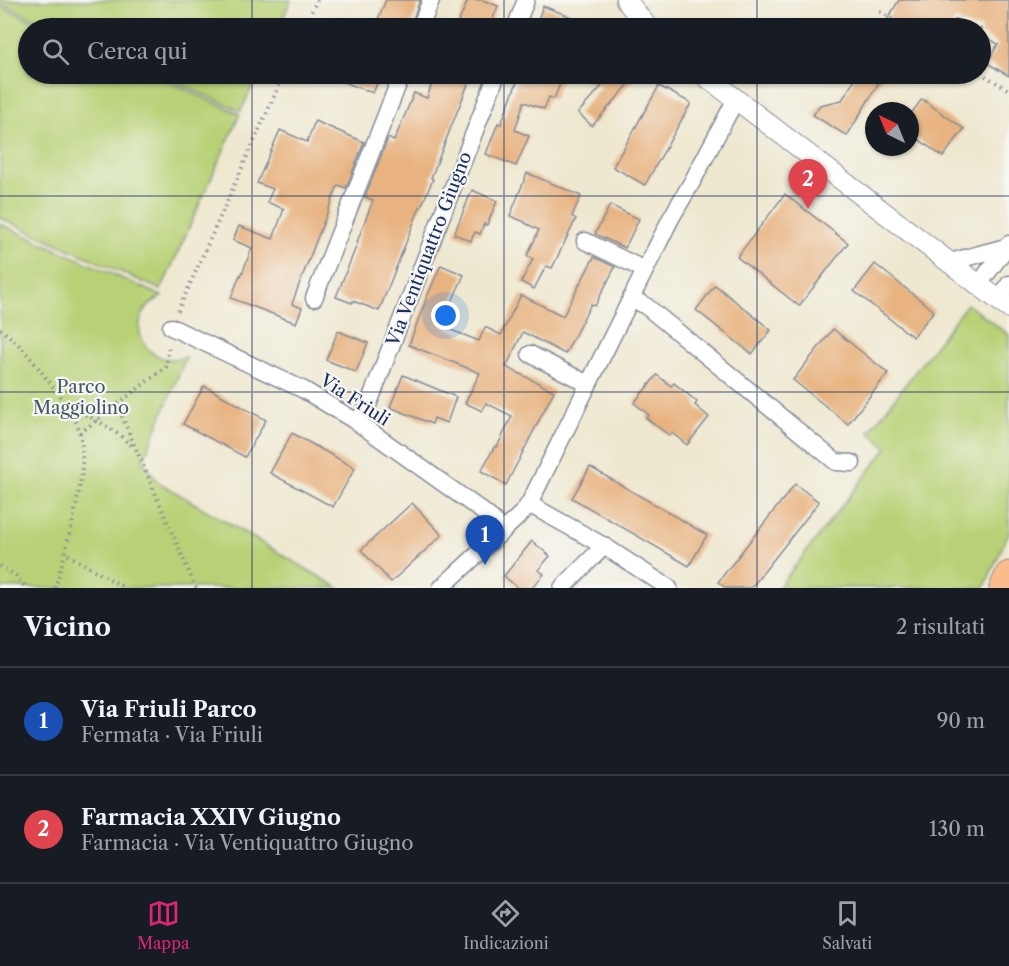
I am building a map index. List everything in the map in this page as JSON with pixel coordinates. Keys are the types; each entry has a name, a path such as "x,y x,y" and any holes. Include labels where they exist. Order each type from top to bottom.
{"highway":[{"path":"1003,588 1009,574"}],"street":[{"path":"424,18 431,0"},
{"path":"519,18 526,0"},
{"path":"626,0 640,18"},
{"path":"314,298 398,84"},
{"name":"Via Ventiquattro Giugno","path":"357,422 367,408 493,84"},
{"path":"716,84 979,284 1006,298"},
{"path":"441,588 530,504 671,218 736,99"},
{"path":"585,241 645,270"},
{"path":"950,262 1008,246"},
{"path":"979,284 1008,246"},
{"path":"631,298 646,306 836,462 852,463"},
{"name":"Via Friuli","path":"171,327 304,390 357,422 493,519 502,531"},
{"path":"531,354 588,384"},
{"path":"530,504 604,546 669,588"},
{"path":"562,588 604,546"}],"path":[{"path":"308,18 316,0"},
{"path":"880,12 890,18"},
{"path":"991,79 1009,90"},
{"path":"80,433 166,367 171,327 280,84"},
{"path":"0,329 30,356 68,406 80,433 83,454 81,472 65,553 55,588"},
{"path":"117,405 196,588"},
{"path":"68,406 98,420 136,450"},
{"path":"65,553 125,588"},
{"path":"0,566 16,576 26,588"}],"green space":[{"path":"0,0 291,0 283,18 34,18 0,3"},
{"path":"0,6 27,18 18,18 18,84 173,84 240,114 161,290 0,218"},
{"path":"180,84 253,84 241,111"},
{"name":"Parco Maggiolino","path":"0,224 162,296 148,307 142,316 140,332 142,339 150,351 164,358 186,357 143,461 158,482 339,588 0,588"},
{"path":"967,304 1009,335 1009,532 984,588 778,588 887,448 869,432"}],"building":[{"path":"386,0 420,0 414,18 378,18"},
{"path":"468,0 482,0 498,6 493,18 460,18"},
{"path":"899,0 1009,0 1009,76 991,65 991,56 998,44 991,40 991,18 888,18"},
{"path":"543,6 574,18 539,18"},
{"path":"349,84 377,84 373,93"},
{"path":"432,84 468,84 431,178 433,179 379,311 336,297 373,200 365,197 388,138 394,141 414,93 427,98"},
{"path":"516,84 560,84 554,99 549,97 544,109 524,102 515,130 529,136 516,166 486,154 498,123 501,124"},
{"path":"597,84 629,84 592,126 578,113 602,86"},
{"path":"852,84 878,84 867,102 865,102 847,136 813,115 820,105 842,100"},
{"path":"659,86 691,103 645,185 613,167"},
{"path":"922,99 964,129 943,157 919,140 919,103"},
{"path":"315,121 364,142 346,188 338,185 297,290 292,304 302,308 296,323 231,298 252,248 233,240 239,226 273,239 284,209 267,202 273,189 257,183 280,130 307,142"},
{"path":"527,173 581,196 572,216 576,219 552,268 546,266 534,289 521,282 533,259 527,256 539,230 510,216"},
{"path":"472,190 497,201 487,225 484,224 480,234 475,232 471,241 454,234"},
{"path":"785,194 848,243 799,306 737,257"},
{"path":"610,205 639,219 625,248 595,234"},
{"path":"594,257 615,267 595,306 591,304 565,354 523,332 506,367 554,391 506,485 481,471 495,446 497,447 512,416 486,403 482,411 465,403 480,373 409,345 428,294 441,265 464,275 441,326 479,341 485,327 501,335 521,295 563,316"},
{"path":"875,264 934,311 913,337 854,291"},
{"path":"715,285 771,330 752,354 696,310"},
{"path":"833,329 888,373 848,424 793,380"},
{"path":"338,331 368,343 356,372 326,360"},
{"path":"403,375 456,397 447,423 434,418 432,424 390,407"},
{"path":"657,375 671,386 674,383 697,402 695,405 709,417 687,445 672,433 670,436 646,418 649,415 634,403"},
{"path":"204,386 266,420 245,457 183,424"},
{"path":"292,433 355,468 333,507 270,473"},
{"path":"590,467 707,535 689,566 572,498"},
{"path":"795,484 819,502 751,588 726,588 718,582"},
{"path":"412,503 442,535 391,582 361,550"},
{"path":"532,541 550,556 538,570 544,574 532,588 518,588 504,576"}],"place":[{"name":"Farmacia XXIV Giugno","path":"808,209"},
{"name":"Via Friuli Parco","path":"485,565"}]}
